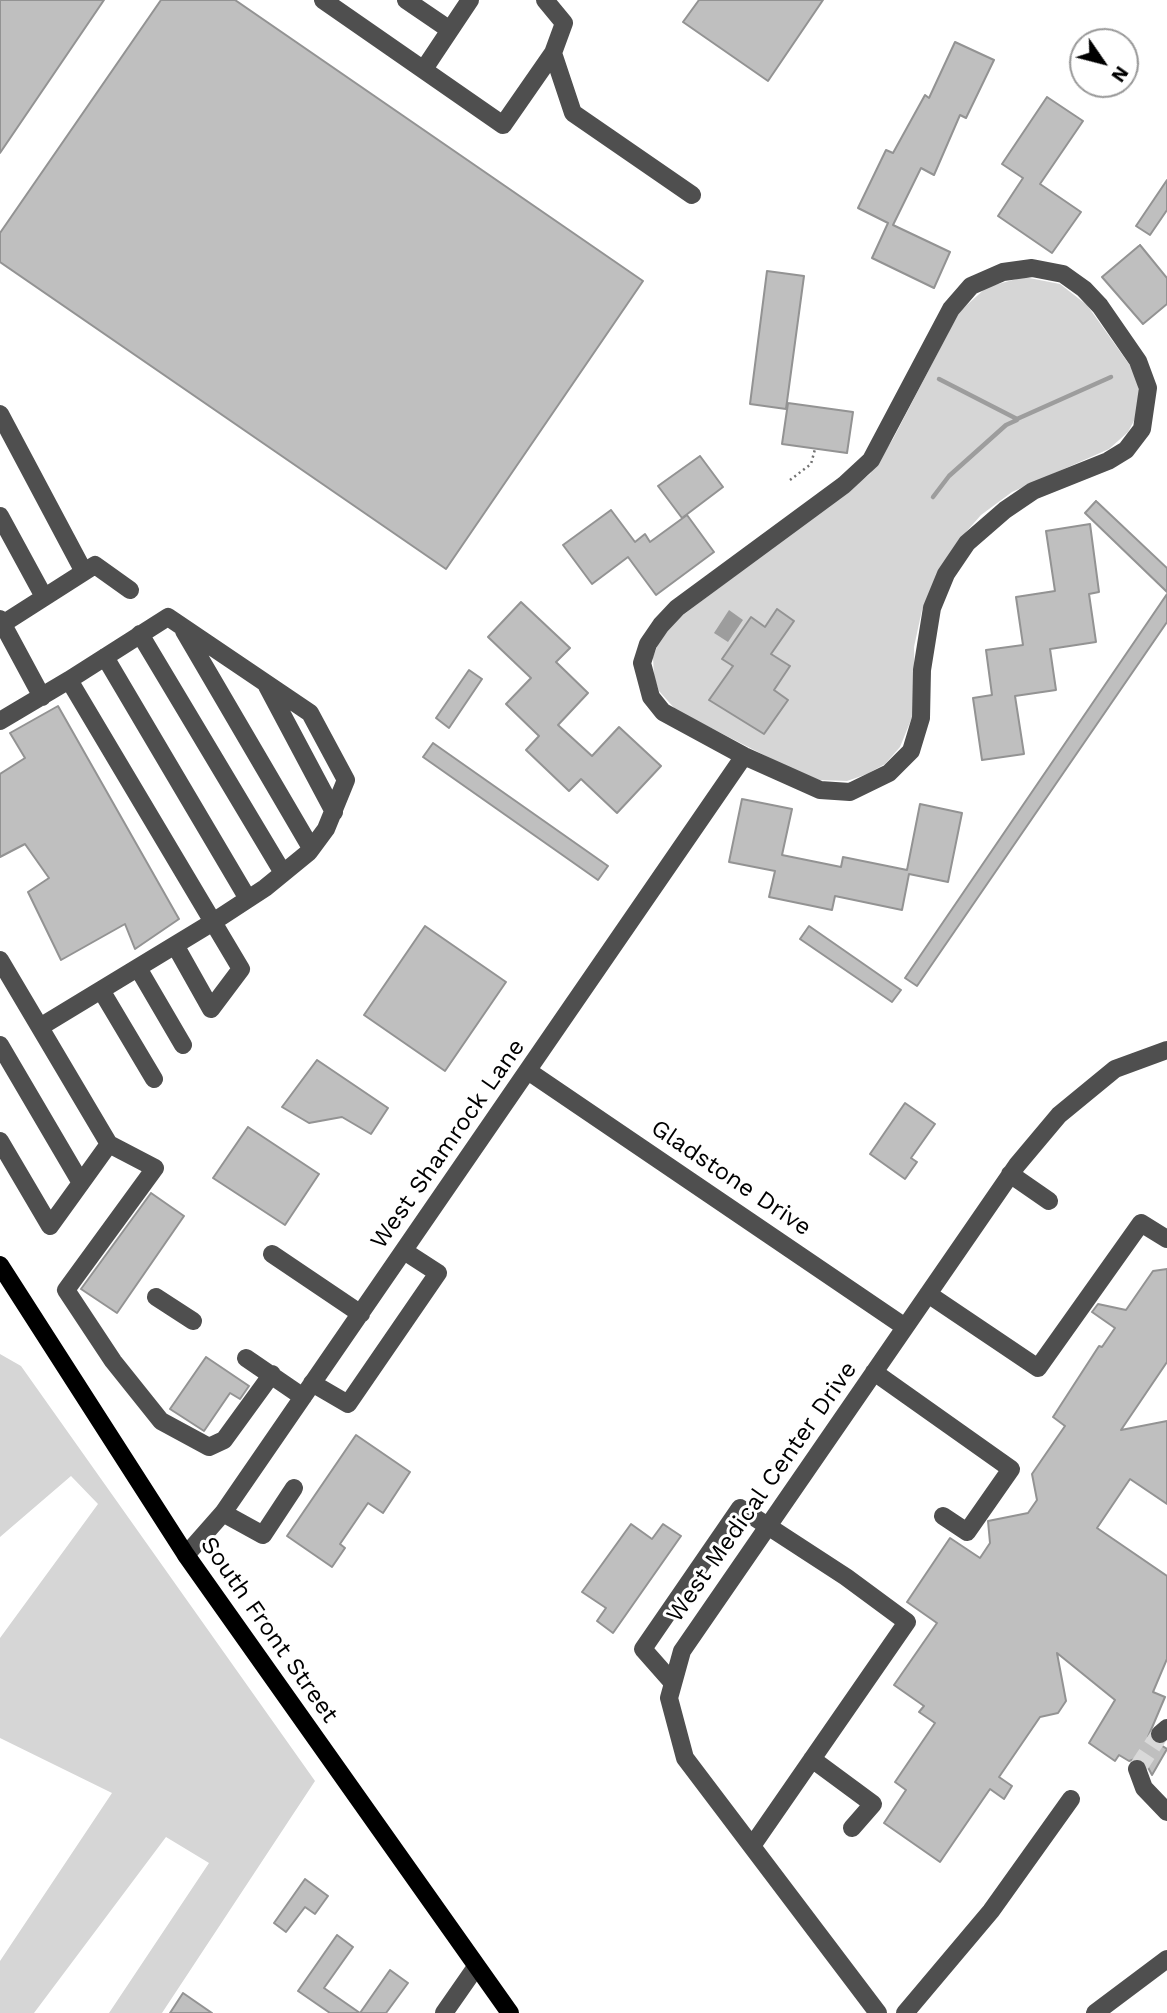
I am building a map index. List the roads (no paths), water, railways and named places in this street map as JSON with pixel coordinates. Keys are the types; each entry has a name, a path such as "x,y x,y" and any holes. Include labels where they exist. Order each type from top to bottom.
{"main road":[{"name":"South Front Street","path":"0,1265 186,1555 510,2013"}],"street":[{"path":"323,0 503,125 553,53 565,23 545,0"},
{"path":"405,0 450,30"},
{"path":"424,69 470,0"},
{"path":"553,53 573,113 692,195"},
{"path":"1032,268 1063,274 1084,289 1100,306 1138,361 1148,388 1142,429 1126,450 1108,461 1033,491 1005,510 967,543 946,574 932,608 922,670 921,718 911,751 890,773 850,792 810,787 744,756 663,712 651,697 642,663 648,644 677,608 844,485 871,460 951,309 971,286 1003,272 1032,268"},
{"path":"0,414 84,572"},
{"path":"0,516 43,595"},
{"path":"42,697 1,622 95,565 130,590"},
{"path":"2,715 42,697 167,617 310,713 346,780 334,812 311,848 283,873 213,922 40,1027"},
{"path":"181,626 311,848"},
{"path":"140,634 283,873"},
{"path":"105,657 248,899"},
{"path":"69,680 241,969 211,1009 175,945"},
{"path":"265,683 334,812"},
{"name":"West Shamrock Lane","path":"186,1555 223,1513 744,756"},
{"path":"0,960 109,1144 155,1168 66,1290 113,1361 161,1421 209,1447 224,1440 272,1374"},
{"path":"138,968 183,1045"},
{"path":"101,990 154,1079"},
{"path":"0,1045 81,1183"},
{"name":"West Medical Center Drive","path":"878,2013 685,1759 669,1698 682,1651 1010,1174 1059,1115 1115,1069 1167,1050"},
{"name":"Gladstone Drive","path":"528,1071 905,1327"},
{"path":"0,1140 50,1226 109,1144"},
{"path":"1010,1174 1049,1201"},
{"path":"928,1294 1038,1368 1141,1223 1167,1239"},
{"path":"246,1358 272,1374 348,1404 438,1273 404,1251"},
{"path":"272,1254 360,1314"},
{"path":"156,1297 193,1321"},
{"path":"874,1373 1011,1469 967,1532 943,1516"},
{"path":"223,1513 263,1535 294,1488"},
{"path":"673,1683 643,1649 740,1508 875,1597 907,1622 752,1846"},
{"path":"812,1759 873,1804 852,1828"},
{"path":"1137,1769 1144,1788 1167,1812"},
{"path":"905,2013 991,1911 1071,1799"},
{"path":"1096,2013 1167,1959"},
{"path":"444,2013 476,1967"}],"waterway":[{"path":"939,379 1017,419 1111,377"},
{"path":"933,497 949,476 1006,425 1017,420"}],"tunnel":[{"path":"1137,1769 1160,1734"}]}
